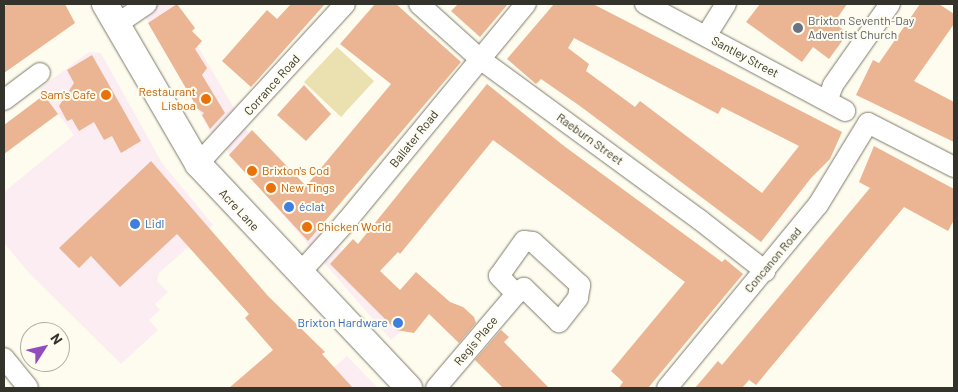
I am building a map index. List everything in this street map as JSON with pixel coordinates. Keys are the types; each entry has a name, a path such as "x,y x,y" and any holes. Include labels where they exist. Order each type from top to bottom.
{"main road":[{"name":"Acre Lane","path":"111,14 198,164 409,388"}],"street":[{"path":"111,14 147,4"},
{"name":"Corrance Road","path":"198,164 345,4"},
{"name":"Raeburn Street","path":"419,4 480,59 700,220 765,271"},
{"name":"Ballater Road","path":"300,273 346,222 526,4"},
{"name":"Santley Street","path":"645,4 845,111"},
{"path":"706,36 726,4"},
{"path":"827,101 833,85 890,4"},
{"path":"4,100 40,73"},
{"name":"Concanon Road","path":"666,388 765,271 833,186 868,123 954,167"},
{"name":"Regis Place","path":"436,388 516,294"},
{"path":"4,358 28,388"}],"shaded area":[{"path":"138,4 173,4 259,151 342,251 410,324 391,340 210,131"},
{"path":"337,47 374,81 341,117 304,82"},
{"path":"89,52 101,53 162,163 213,225 159,273 157,281 168,292 155,304 160,310 149,320 158,330 121,364 28,272 4,243 4,192 74,135 39,89"},
{"path":"347,356 378,388 310,388"}],"building":[{"path":"8,4 65,4 75,23 4,73 4,7"},
{"path":"177,4 195,28 192,31 202,41 195,49 207,68 202,75 225,113 210,129 202,115 204,113 198,109 148,23"},
{"path":"291,4 325,4 251,87 222,61 267,10 277,19"},
{"path":"375,4 396,4 461,62 308,241 229,155 252,130 306,186 391,84 340,44"},
{"path":"458,4 508,4 480,37 451,11"},
{"path":"554,4 593,4 842,132 830,159 811,178 761,242 580,106 541,79 536,84 507,59","holes":["574,38 718,114 722,107 799,146 762,193 640,101 635,107 586,71 589,64 568,48"]},
{"name":"Brixton Seventh-Day Adventist Church","path":"760,4 847,4 834,23 848,33 829,59 813,47 802,62 746,22"},
{"path":"920,4 939,4 954,14 954,24 914,81 954,102 954,142 856,95 873,60 879,63"},
{"path":"92,55 141,141 121,153 112,136 104,140 94,122 79,131 72,119 67,121 59,106 74,83 67,70"},
{"path":"487,84 564,146 722,262 725,259 743,274 648,388 619,388 623,382 611,371 685,282 493,140 400,254 398,252 380,271 400,290 416,272 450,302 463,307 474,317 476,323 459,343 429,314 414,333 396,330 330,264 353,239 358,244"},
{"path":"304,85 331,114 306,141 277,115"},
{"path":"44,95 58,114 4,154 4,125"},
{"path":"874,146 954,189 954,220 948,231 904,207 756,385 749,380 742,388 695,388 718,361 722,365 870,188 859,182"},
{"path":"151,161 268,296 325,352 322,354 353,388 229,388 273,350 245,318 249,314 177,234 120,287 91,256 79,268 59,248"},
{"path":"501,330 509,337 504,342 549,388 503,388 475,360"}],"place":[{"name":"Brixton Seventh-Day Adventist Church","path":"798,28"},
{"name":"Sam's Cafe","path":"106,95"},
{"name":"Restaurant Lisboa","path":"206,99"},
{"name":"Brixton's Cod","path":"252,171"},
{"name":"New Tings","path":"271,188"},
{"name":"éclat","path":"289,207"},
{"name":"Lidl","path":"135,224"},
{"name":"Chicken World","path":"307,227"},
{"name":"Brixton Hardware","path":"398,323"}]}
